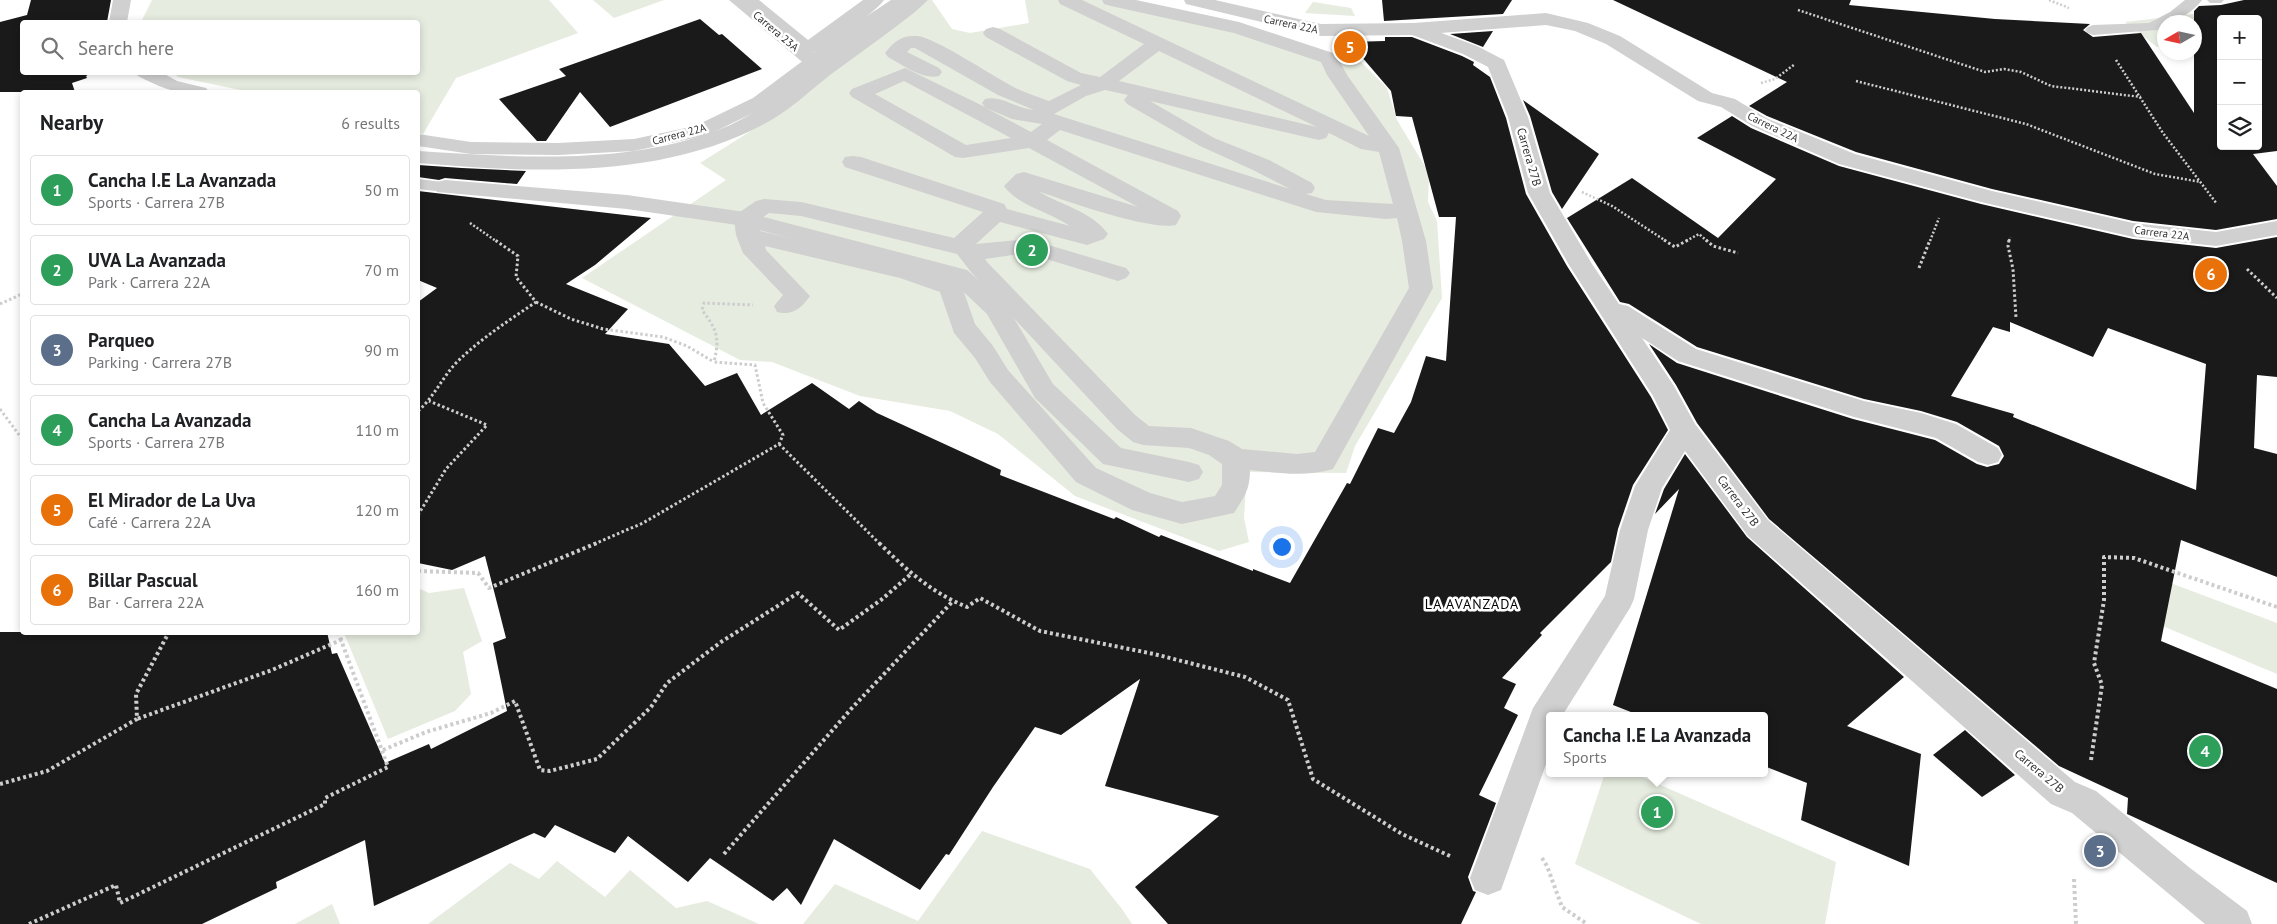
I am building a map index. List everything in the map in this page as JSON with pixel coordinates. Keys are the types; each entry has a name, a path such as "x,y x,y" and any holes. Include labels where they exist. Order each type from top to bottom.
{"street":[{"path":"118,20 122,0"},
{"name":"Carrera 23A","path":"738,0 814,62"},
{"path":"748,0 800,44 809,48 831,42 875,0"},
{"name":"Carrera 22A","path":"420,140 481,148 558,149 634,145 700,131 760,102 814,62 831,42 903,0"},
{"path":"420,157 516,161 613,160 680,149 722,135 765,115 920,0"},
{"path":"1067,0 1157,44 1378,146"},
{"path":"962,248 1126,422 1143,435 1192,438 1219,448 1236,459 1297,464 1322,462 1421,288 1414,241 1406,210 1378,146 1329,58 1239,28 1111,0"},
{"name":"Carrera 22A","path":"1193,0 1268,20 1321,30 1414,29 1546,19 1581,27 1613,40 1705,97 1728,103 1759,122 1847,158 2018,204 2134,230 2216,239 2277,228"},
{"name":"Carrera 27B","path":"1414,29 1470,50 1498,64 1518,117 1539,193 1665,393 1684,430 1758,528 2063,792 2084,802 2177,880 2234,924"},
{"path":"993,33 1074,76 1378,146"},
{"path":"1157,44 1103,84 1079,92 1051,109 1005,91 919,42 906,42 895,53 976,96 1019,115 1040,116 1147,152 1324,207 1386,212 1406,210"},
{"path":"994,213 1087,238 1096,234 1069,215 1033,198 1016,186 1024,179 1067,195 1135,214 1168,220 1170,216 1033,141 905,74 859,93 963,152 1033,141 1057,123"},
{"path":"151,75 178,89"},
{"path":"1103,84 1159,112 1207,142 1261,165 1307,190 1324,207"},
{"path":"853,162 996,209 992,217 962,248"},
{"path":"446,187 486,192 627,202 959,275 996,309 1044,391 1113,457 1189,472"},
{"path":"747,227 764,206 801,209 980,252 1028,246 1118,273"},
{"path":"747,227 906,272 951,287 963,328 984,352 999,376 1039,423 1086,474 1142,502 1182,514 1224,504 1236,486 1236,459"},
{"path":"747,227 755,253 798,296 786,306"},
{"path":"1609,306 1687,355 1863,410 1921,423 1946,431 1988,455"},
{"path":"1548,712 1619,599 1634,530 1649,486 1684,430"},
{"path":"1488,878 1546,717"}],"lane":[{"path":"2093,30 2152,27 2175,15 2194,0"},
{"path":"420,184 446,187"}],"path":[{"path":"2048,0 2080,13 2126,74 2163,133 2239,235"},
{"path":"1798,10 1986,72 2004,69 2020,72 2051,86 2141,97"},
{"path":"1856,81 2026,124 2155,174 2201,182"},
{"path":"420,571 478,573 489,588 644,523 778,444 783,435 763,403 755,366 714,362 687,346 663,338 603,329 572,319 536,302 516,276 518,256 462,216 448,203 446,187"},
{"path":"1919,268 1952,187"},
{"path":"1580,192 1612,206 1675,247 1699,234 1713,246 1738,253"},
{"path":"2016,318 2013,269 2008,246 2018,204"},
{"path":"0,304 20,295"},
{"path":"420,409 429,401 443,378 456,363 482,340 536,302"},
{"path":"714,362 718,332 702,310 704,303 786,306"},
{"path":"420,512 446,469 487,425 429,401"},
{"path":"0,409 20,436"},
{"path":"778,444 911,574 943,597 967,607 980,598 1040,631 1154,654 1245,677 1288,700 1313,779 1402,834 1437,848 1488,878"},
{"path":"2084,802 2102,686 2094,663 2104,600 2104,557 2134,558 2277,607"},
{"path":"383,750 426,732 491,713 515,701 540,770 550,771 597,759 651,707 668,683 721,642 798,593 839,630 881,600 911,574"},
{"path":"724,854 851,708 953,601"},
{"path":"137,719 136,694 167,635"},
{"path":"29,924 116,885 120,903 325,804 325,798 388,767 383,750 346,660 339,635"},
{"path":"0,784 47,771 137,719 166,706 228,687 322,650 341,640"},
{"path":"1512,814 1547,866 1562,907 1587,924"},
{"path":"2074,879 2076,924"}],"shaded area":[{"path":"152,0 549,0 578,33 456,78 423,134 420,133 420,90 240,90 176,75 420,75 420,20 142,20"},
{"path":"593,0 664,0 614,18"},
{"path":"927,0 932,0 952,29 970,33 1029,23 1025,0 1111,0 1361,62 1387,88 1397,120 1429,173 1428,202 1437,221 1442,298 1355,446 1346,473 1247,472 1244,518 1249,542 1219,551 1075,496 998,434 950,411 860,396 772,362 740,360 582,278 726,180 700,163 762,124"},
{"path":"1313,2 1351,8 1355,16 1305,13"},
{"path":"2219,11 2220,15 2217,15 2217,19 2202,21 2202,15 2185,15"},
{"path":"2157,18 2157,47 2125,22"},
{"path":"2117,563 2277,623 2277,674 2127,611"},
{"path":"464,588 482,641 463,652 471,694 455,711 388,739 345,635 420,635 420,589 429,593"},
{"path":"1604,777 1642,777 1836,862 1825,924 1701,924 1575,864"},
{"path":"982,831 1090,869 1132,924 803,924 835,884 918,921"},
{"path":"557,861 605,897 630,870 676,908 707,901 759,924 428,924 510,863 539,879"},
{"path":"332,904 340,924 295,924"}],"building":[{"path":"31,0 111,0 107,20 20,20 20,75 88,75 87,78 72,83 74,90 0,92 0,22 27,15"},
{"path":"1382,0 1512,0 1503,14 1384,21"},
{"path":"1613,0 1851,0 1849,5 1995,19 2090,24 2083,30 2093,37 2141,33 2157,60 2159,60 2194,113 2194,60 2202,60 2202,15 2194,15 2194,11 2199,6 2221,5 2244,0 2277,0 2277,151 2253,154 2277,186 2277,219 2216,230 2133,221 1992,189 1856,152 1767,116 1749,106 1787,82"},
{"path":"700,19 719,35 722,34 762,69 610,127 580,92 546,141 537,141 499,99 566,76 559,69"},
{"path":"1493,31 1483,47 1450,34"},
{"path":"1385,37 1412,37 1474,62 1473,65 1490,77 1506,118 1526,194 1567,266 1651,397 1668,430 1633,485 1618,529 1611,562 1540,633 1542,635 1502,678 1516,684 1504,708 1518,715 1479,795 1496,803 1468,877 1473,891 1476,892 1461,924 1168,924 1135,887 1219,816 1105,786 1140,679 1061,735 1035,727 949,855 946,854 920,890 834,839 801,905 787,888 773,901 710,858 688,882 628,836 615,853 555,825 545,838 534,833 374,906 365,840 276,882 277,888 202,924 0,924 0,632 20,632 20,635 328,635 332,654 337,653 385,763 429,744 431,749 507,711 493,643 506,638 485,556 452,570 420,563 420,301 437,288 420,281 420,191 651,218 595,265 566,284 628,309 605,334 669,344 705,386 737,373 761,415 812,383 849,409 859,401 877,413 1001,470 1000,475 1114,519 1116,517 1159,537 1161,535 1253,571 1253,569 1290,583 1347,483 1350,484 1378,428 1394,433 1411,402 1426,356 1446,361 1456,217 1439,217 1412,117 1396,116 1391,91 1349,42 1385,41"},
{"path":"1523,100 1599,154 1562,209 1552,192 1530,116"},
{"path":"1732,116 1751,128 1839,166 1981,204 2133,239 2216,248 2277,237 2277,377 2257,375 2254,448 2277,454 2277,577 2181,540 2161,641 2277,689 2277,883 2127,814 2128,798 2059,766 1769,519 1697,423 1676,385 1649,344 1677,363 1853,419 1935,440 1977,464 1987,467 1999,464 2004,456 1999,446 1957,422 1921,411 1864,399 1697,347 1629,304 1620,302 1567,218 1632,178 1718,238 1776,179 1697,138","holes":["2010,322 2093,357 2108,328 2206,364 2196,490 2013,417 2014,414 1951,396 1993,327 2010,332"]},
{"path":"420,165 526,171 517,184 445,178 439,180 420,177"},
{"path":"1685,454 1747,537 1904,677 1847,726 1921,754 1909,866 1801,820 1807,783 1768,768 1768,712 1631,712 1613,705 1679,489 1655,514 1664,489"},
{"path":"1965,730 2015,775 1982,797 1933,755"}],"place":[{"name":"El Mirador de La Uva","path":"1350,47"},
{"name":"UVA La Avanzada","path":"1032,250"},
{"name":"Billar Pascual","path":"2211,274"},
{"name":"Cancha La Avanzada","path":"2205,751"},
{"name":"Cancha I.E La Avanzada","path":"1657,812"},
{"name":"Parqueo","path":"2100,851"}],"district":[{"name":"LA AVANZADA","path":"1472,604"}]}
